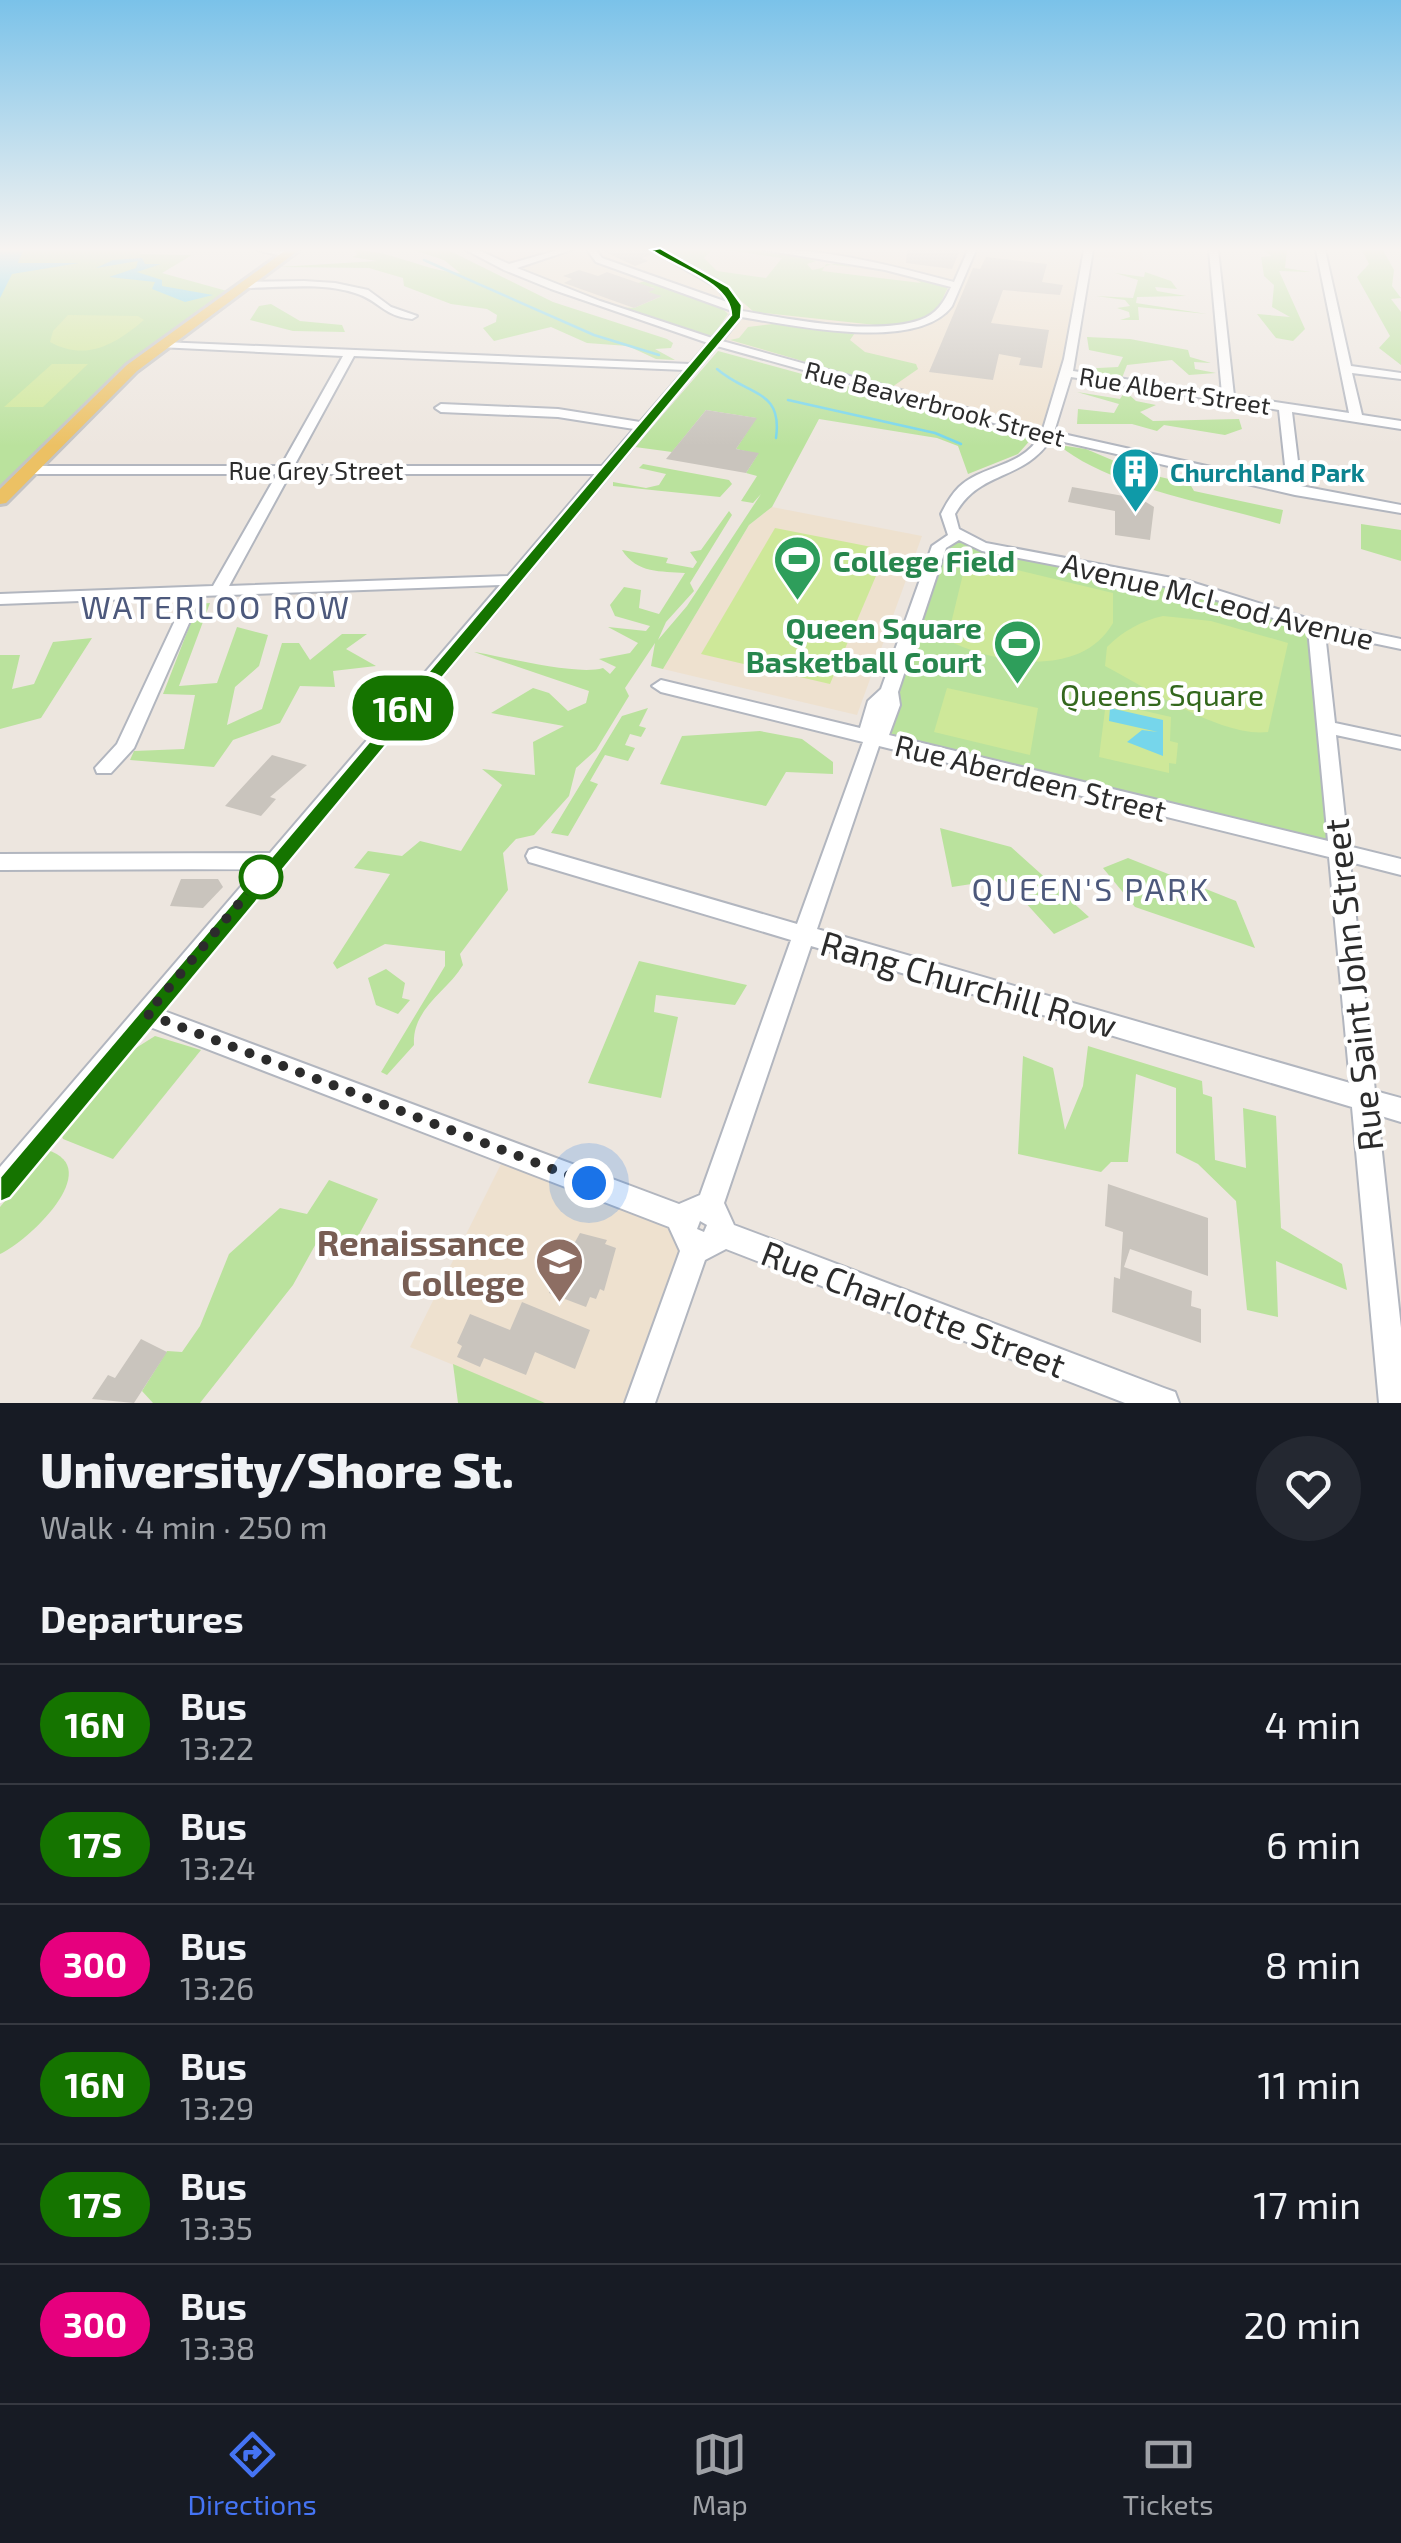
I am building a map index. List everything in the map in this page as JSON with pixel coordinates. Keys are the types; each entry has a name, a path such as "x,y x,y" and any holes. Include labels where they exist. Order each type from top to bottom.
{"main road":[{"path":"0,499 117,381 204,315"}],"street":[{"path":"407,315 412,316"},
{"name":"Rue Beaverbrook Street","path":"643,315 719,335 940,408 1295,491 1401,508"},
{"path":"0,1187 734,315"},
{"path":"765,315 868,328 916,326 936,315"},
{"path":"640,1403 874,733 891,706 889,692 939,546 956,536 947,521 964,488 1031,457 1049,434 1076,315"},
{"path":"1220,315 1228,398"},
{"path":"1335,315 1356,418"},
{"path":"719,335 787,319"},
{"path":"164,345 691,368"},
{"path":"218,592 350,354"},
{"path":"1346,369 1401,376"},
{"name":"Rue Albert Street","path":"1065,373 1401,425"},
{"path":"1285,407 1295,491"},
{"path":"441,408 558,413 642,426"},
{"name":"Rue Grey Street","path":"28,470 604,470"},
{"name":"Avenue McLeod Avenue","path":"956,536 982,547 1188,586 1316,626 1401,644"},
{"path":"0,600 511,580"},
{"path":"104,768 125,748 196,593"},
{"name":"Rue Saint John Street","path":"1316,626 1394,1403"},
{"name":"Rue Aberdeen Street","path":"661,686 874,733 1401,867"},
{"path":"1326,727 1401,743"},
{"name":"Rang Churchill Row","path":"536,856 1401,1110"},
{"path":"0,862 274,861"},
{"name":"Rue Charlotte Street","path":"147,1014 1164,1403"}],"shaded area":[{"path":"623,315 1074,315 1049,434 940,408"},
{"path":"772,507 922,536 857,715 663,669 749,525"},
{"path":"507,1152 685,1220 687,1238 640,1403 545,1403 410,1347"}],"green space":[{"path":"0,315 203,315 132,368 0,499"},
{"path":"68,315 138,316 144,320 111,343 88,350 63,348 50,342 53,331"},
{"path":"253,315 291,315 300,321 342,325 345,332 293,331 250,320"},
{"path":"497,315 595,315 667,339 673,343 671,348 655,349 675,360 656,359 628,346 587,343 551,327 494,341 483,328 496,322"},
{"path":"641,315 727,315 713,335"},
{"path":"787,315 928,315 885,326"},
{"path":"1258,315 1273,315 1290,317 1287,315 1299,315 1305,329 1293,341 1276,338"},
{"path":"1379,315 1401,315 1401,365 1379,348 1390,336"},
{"path":"790,322 857,330 850,340 865,352 916,364 918,369 892,387 730,340 739,338 748,327"},
{"path":"1087,337 1130,339 1188,350 1190,357 1211,363 1194,362 1195,369 1216,373 1189,375 1172,360 1127,365 1122,378 1083,373 1078,369 1118,367 1123,357 1089,350"},
{"path":"718,351 1033,437 1018,454 968,474 958,446 937,438 819,419 772,507 749,525 663,669 651,666 655,643 625,688 629,696 596,750 576,768 569,796 534,835 516,839 503,853 508,890 460,954 463,965 424,1011 414,1045 387,1075 381,1072 445,966 445,951 385,944 337,969 333,963 390,874 354,868 368,851 402,856 420,841 461,851 502,785 482,769 535,775 533,742 564,726 491,713 533,688 549,693 568,711 586,703 589,691 474,652 559,668 603,668 610,674 616,667 599,659 630,653 638,643 608,627 646,631 650,626 615,616 610,605 624,587 641,590 639,608 659,614 685,573 642,567 622,550 668,558 666,563 693,568 697,562 690,552 701,550 729,511 732,515 690,583 694,591 666,622 658,640 687,606 761,494 753,503 741,501 757,476 746,473 758,454 736,449 756,418 706,410 672,452 635,447"},
{"path":"52,364 88,364 43,407 4,407"},
{"path":"1125,391 1136,401 1156,405 1140,412 1153,421 1239,419 1242,429 1225,435 1164,425 1157,431 1132,424 1077,424 1078,409 1114,413 1119,404 1077,392 1120,399"},
{"path":"1059,445 1086,449 1138,471 1153,469 1152,475 1190,484 1194,491 1283,510 1280,524 1133,483 1079,459"},
{"path":"643,464 729,480 732,484 720,497 613,486 613,482 646,488 659,485 666,474 639,468"},
{"path":"1361,524 1401,530 1401,561 1361,549"},
{"name":"College Field","path":"775,528 887,550 830,684 701,654"},
{"name":"Queens Square","path":"945,540 1157,580 1316,626 1339,852 886,741 891,705"},
{"path":"1000,566 1113,593 1113,623 1099,641 1080,653 1036,662 989,655 947,640 963,574 970,567"},
{"path":"210,603 179,686 217,683 237,627 268,635 259,666 235,687 227,725 262,709 282,643 299,643 310,660 342,634 367,634 346,649 376,666 333,671 335,687 300,686 280,723 233,740 214,767 130,760 134,751 184,749 195,695 163,694 198,604"},
{"path":"1163,616 1211,621 1288,643 1268,732 1250,732 1207,719 1105,666 1107,647 1113,641 1140,624"},
{"path":"92,638 41,718 0,729 0,655 20,655 12,689 34,684 53,642"},
{"path":"947,688 1038,708 1030,755 934,732"},
{"path":"1106,702 1171,717 1170,741 1178,743 1176,764 1169,763 1169,773 1099,757"},
{"path":"648,708 639,726 646,728 641,737 630,734 625,745 635,748 628,761 605,755 590,781 598,784 568,836 551,833 622,716"},
{"path":"760,731 802,739 833,762 833,774 786,772 766,806 660,784 682,736"},
{"path":"940,828 1011,847 1089,917 1054,934 1004,879 952,887"},
{"path":"1128,858 1236,901 1255,948 1135,907 1103,868"},
{"path":"639,961 747,985 735,1005 656,995 654,1012 678,1017 661,1098 588,1083"},
{"path":"386,969 405,983 402,998 410,1000 398,1014 376,1005 368,978"},
{"path":"155,1036 201,1050 113,1159 63,1139 61,1134 128,1053"},
{"path":"1088,1046 1202,1081 1203,1094 1212,1097 1215,1160 1246,1168 1243,1108 1276,1116 1281,1228 1342,1264 1347,1290 1276,1261 1278,1317 1247,1310 1236,1201 1198,1164 1176,1153 1176,1088 1136,1074 1128,1162 1111,1162 1101,1172 1018,1154 1023,1056 1053,1068 1065,1130 1083,1086"},
{"path":"47,1150 63,1159 69,1172 66,1188 43,1221 0,1254 0,1207"},
{"path":"329,1180 378,1199 355,1242 323,1231 293,1285 200,1403 153,1403 142,1391 167,1351 182,1352 200,1326 229,1254 280,1208 307,1214"},
{"path":"453,1364 545,1403 458,1403"}],"water":[{"path":"1110,708 1163,720 1163,756 1127,742 1142,730 1158,732 1109,721"}],"building":[{"path":"953,315 994,315 991,323 1049,330 1042,368 1019,365 1021,358 999,354 993,380 929,372"},
{"path":"706,410 757,418 736,449 759,453 746,473 666,459"},
{"name":"Churchland Park","path":"1072,487 1141,499 1154,507 1150,540 1115,535 1115,511 1068,502"},
{"path":"272,755 307,765 270,797 276,799 261,816 225,806"},
{"path":"181,879 218,879 223,887 203,908 170,906"},
{"path":"1108,1184 1208,1218 1208,1276 1130,1249 1124,1267 1192,1291 1191,1306 1201,1309 1201,1343 1112,1312 1114,1277 1120,1279 1123,1232 1105,1226"},
{"path":"580,1233 607,1240 605,1244 616,1248 604,1291 600,1289 596,1299 590,1297 586,1307 549,1293 563,1251 569,1253"},
{"name":"Renaissance College","path":"522,1302 590,1330 575,1369 535,1352 526,1375 484,1358 480,1367 457,1357 462,1346 457,1343 470,1314 510,1330"},
{"path":"141,1339 167,1352 134,1403 92,1399 108,1375 115,1378"}],"waterway":[{"path":"550,315 594,335 659,355"},
{"path":"717,369 769,402 777,422 776,438"},
{"path":"788,400 935,433 961,444"}],"bus line":[{"name":"16N","path":"0,1187 737,315"}],"place":[{"name":"Churchland Park","path":"1135,514"},
{"name":"College Field","path":"798,602"},
{"name":"Queen Square Basketball Court","path":"1017,686"},
{"name":"Renaissance College","path":"560,1304"}],"district":[{"name":"WATERLOO ROW","path":"216,606"},
{"name":"QUEEN'S PARK","path":"1091,888"}],"route":[{"path":"261,877 147,1014 589,1183"}]}
